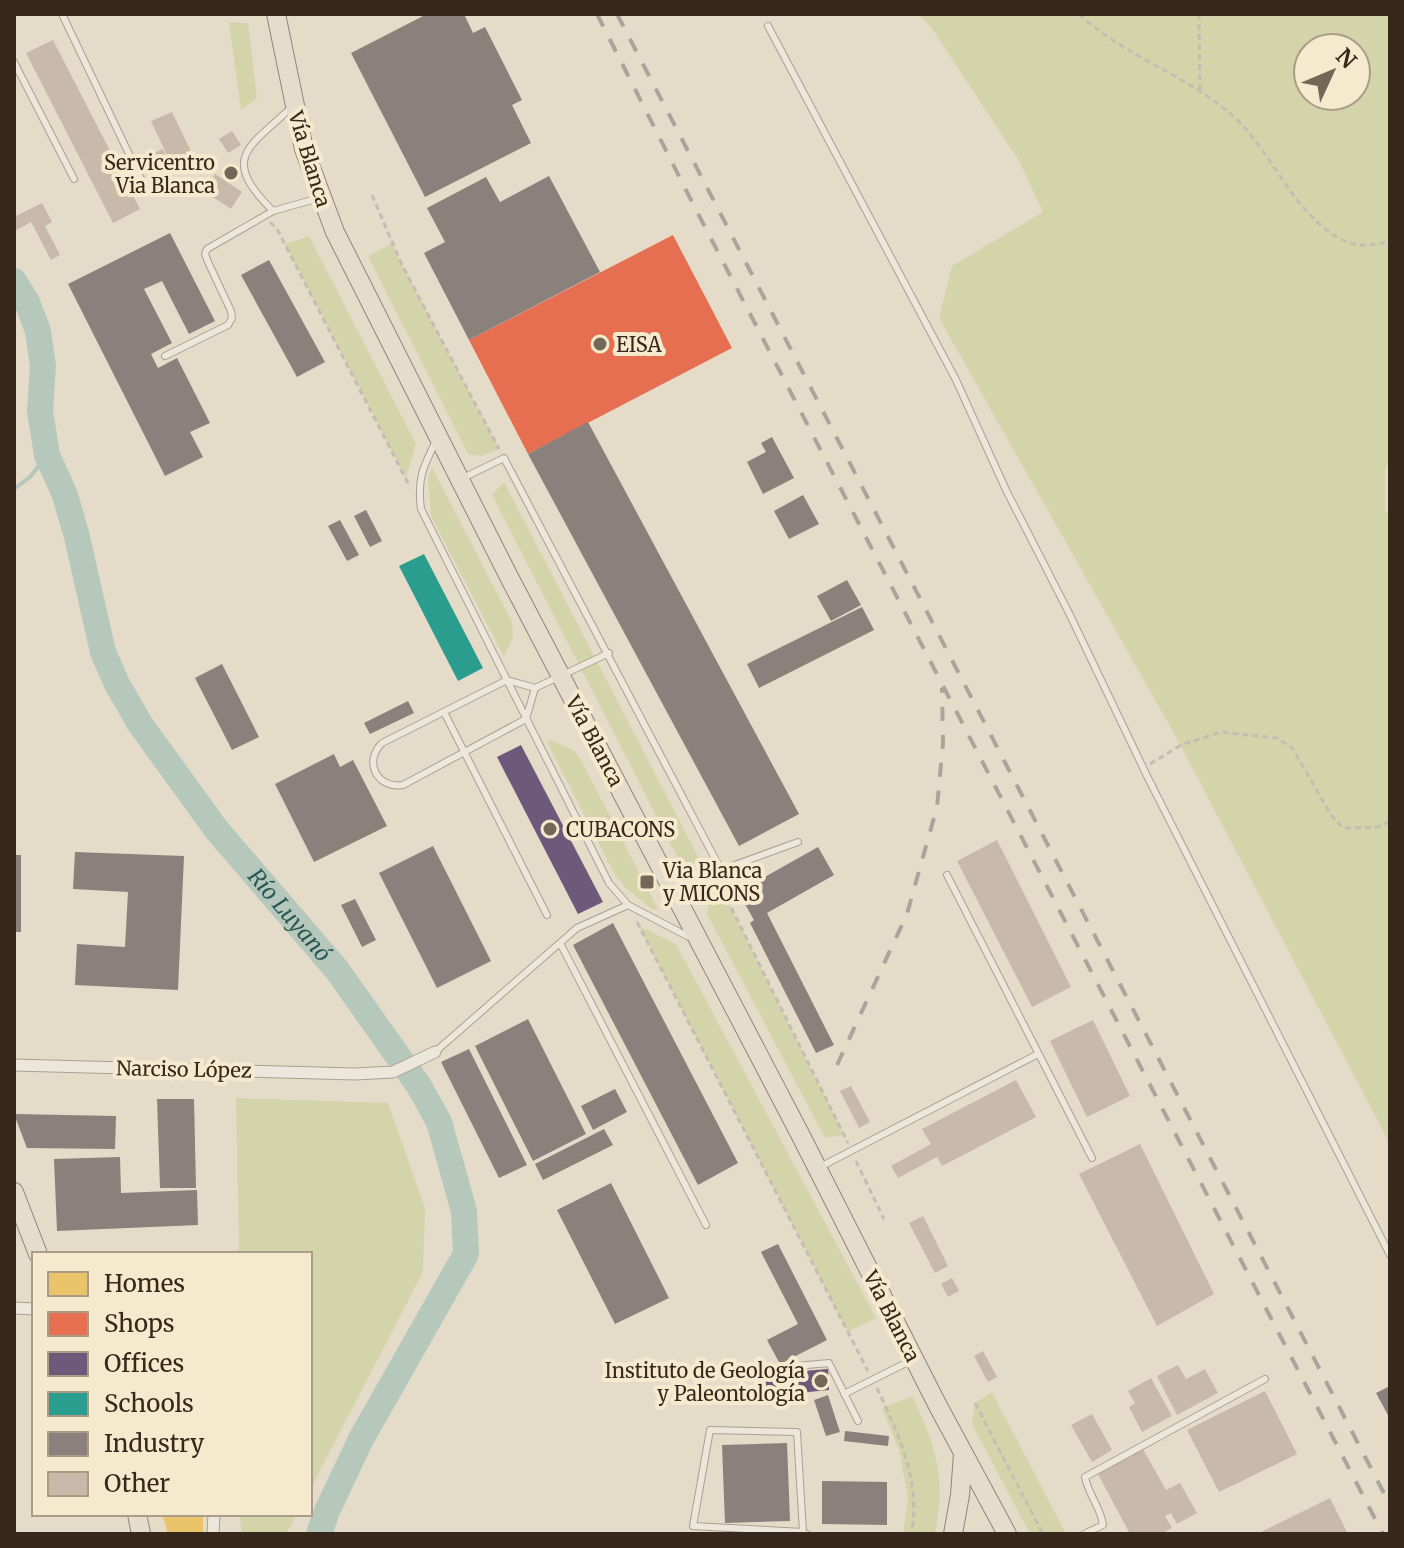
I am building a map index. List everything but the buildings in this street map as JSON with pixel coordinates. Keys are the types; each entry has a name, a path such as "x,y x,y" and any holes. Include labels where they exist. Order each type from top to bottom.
{"main road":[{"name":"Vía Blanca","path":"276,14 304,149 335,232 459,479 1007,1534"},
{"path":"14,1192 37,1252"},
{"path":"953,1534 963,1454"}],"street":[{"name":"Narciso López","path":"14,1065 355,1074 393,1072 435,1052"}],"lane":[{"path":"62,14 141,179"},
{"path":"768,26 956,380 1006,490 1143,769 1390,1255"},
{"path":"14,62 74,179"},
{"path":"273,211 246,179 242,167 244,155 293,105"},
{"path":"165,356 228,325 232,318 205,254 207,249 273,211 321,198"},
{"path":"438,438 422,468 418,487 421,509 609,883 628,905 700,942"},
{"path":"459,479 504,458 609,653 718,872"},
{"path":"535,688 526,719 403,785 389,785 377,776 372,763 373,755 382,743 507,680 535,688 609,653"},
{"path":"444,712 547,915"},
{"path":"675,894 718,872 798,842"},
{"path":"947,875 1092,1158"},
{"path":"435,1052 577,928 628,905"},
{"path":"560,943 706,1225"},
{"path":"817,1168 1038,1054"},
{"path":"844,1394 914,1360"},
{"path":"785,1367 829,1363 858,1421"},
{"path":"1084,1534 1103,1525 1085,1477 1265,1379"},
{"path":"710,1430 797,1432 805,1533 693,1526 710,1430"}],"path":[{"path":"1079,14 1142,59 1200,92 1234,117 1306,211 1334,235 1363,248 1390,241"},
{"path":"1199,14 1200,92"},
{"path":"372,195 402,265 504,458"},
{"path":"264,216 277,229 421,509"},
{"path":"1143,769 1181,745 1221,732 1277,738 1293,749 1331,815 1343,828 1377,827 1390,822"},
{"path":"718,872 884,1219"},
{"path":"628,905 872,1380 906,1457 914,1494 911,1534"},
{"path":"975,1403 1043,1534"}],"green space":[{"path":"917,14 1390,14 1390,463 1385,468 1385,510 1390,517 1390,1144 1176,737 939,318 952,266 1043,212 1019,161 931,27"},
{"path":"229,22 248,23 257,98 241,110"},
{"path":"309,236 416,444 406,478 285,244"},
{"path":"392,243 499,449 481,456 468,454 368,256"},
{"path":"432,467 512,622 513,638 504,657 431,516 428,479"},
{"path":"504,482 704,868 692,873 684,870 492,495"},
{"path":"551,740 575,751 658,909 653,910 615,875 547,742"},
{"path":"723,892 844,1135 825,1138 707,914 709,903"},
{"path":"639,926 676,944 876,1318 848,1332"},
{"path":"236,1098 388,1103 425,1208 423,1272 312,1486 312,1252 239,1252"},
{"path":"992,1392 1066,1534 1030,1534 972,1424 975,1403"},
{"path":"913,1396 937,1463 940,1495 935,1534 903,1534 908,1498 899,1450 882,1408"},
{"path":"240,1516 296,1516 286,1534 241,1534"}],"waterway":[{"name":"Río Luyanó","path":"14,281 27,302 38,331 43,366 40,411 47,455 65,495 103,652 117,684 140,724 216,829 337,970 419,1086 439,1122 464,1211 466,1254 361,1439 319,1534"},
{"path":"14,489 30,477 47,455"}],"railway":[{"path":"597,14 1383,1534"},
{"path":"617,14 1390,1505"},
{"path":"837,1065 907,914 937,807 943,743 942,688"}],"place":[{"name":"Servicentro Via Blanca","path":"231,173"},
{"name":"EISA","path":"600,344"},
{"name":"CUBACONS","path":"550,829"},
{"name":"Via Blanca y MICONS","path":"647,882"},
{"name":"Instituto de Geología y Paleontología","path":"821,1381"}]}
